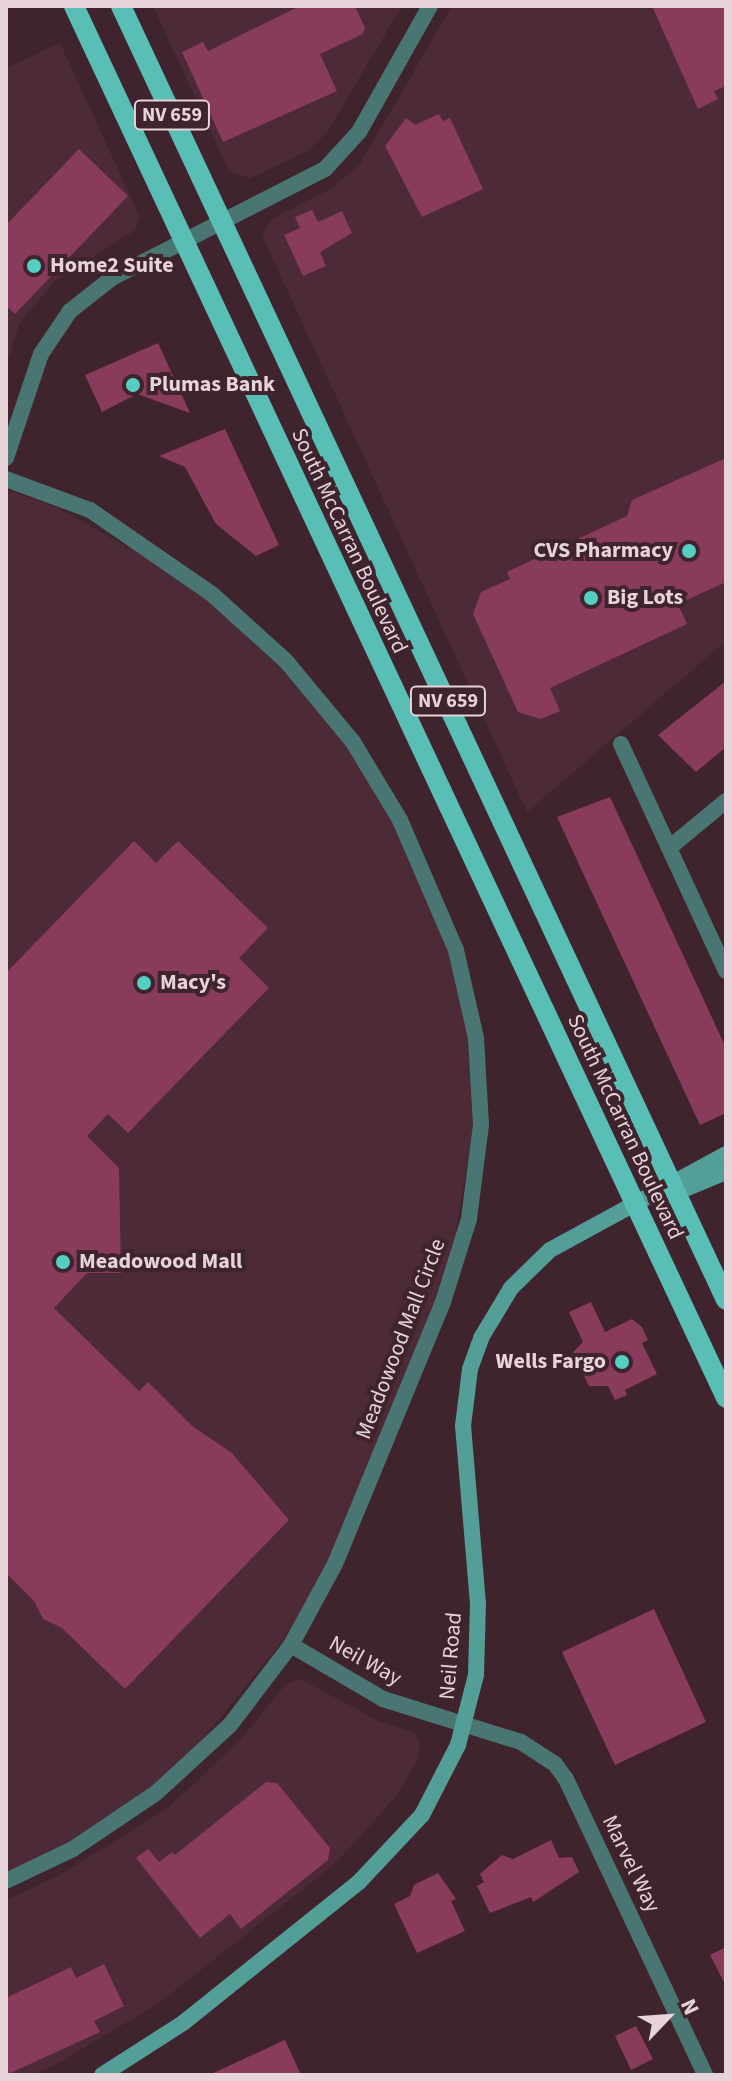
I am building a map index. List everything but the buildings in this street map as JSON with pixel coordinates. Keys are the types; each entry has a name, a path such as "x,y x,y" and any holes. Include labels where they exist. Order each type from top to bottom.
{"main road":[{"name":"South McCarran Boulevard","path":"74,6 726,1398"},
{"name":"South McCarran Boulevard","path":"121,6 726,1300"}],"street":[{"path":"6,458 33,372 54,331 89,293 183,241 304,182 344,151 430,6"},
{"name":"Meadowood Mall Circle","path":"6,479 79,505 128,533 213,595 286,661 353,742 400,820 440,906 468,994 481,1125 461,1249 335,1564 291,1645 230,1725 156,1793 73,1849 6,1881"},
{"path":"621,744 726,971"},
{"path":"669,848 726,801"},
{"name":"Neil Road","path":"674,1187 726,1154"},
{"name":"Neil Road","path":"102,2075 183,2023 381,1863 436,1791 465,1727 479,1632 463,1449 470,1369 496,1310 526,1270 574,1234 674,1187 726,1172"},
{"name":"Neil Way","path":"291,1645 383,1699 465,1727"},
{"name":"Marvel Way","path":"465,1727 530,1747 566,1779 705,2075"}],"shaded area":[{"path":"153,6 402,6 327,132 308,151 250,178 229,171"},
{"path":"452,6 726,6 726,641 527,812 262,235 272,219 329,190 360,164"},
{"path":"60,43 140,217 135,230 55,281 20,322 6,366 6,68"},
{"path":"6,489 56,507 171,571 228,611 299,683 370,778 416,861 471,1007 476,1117 448,1274 336,1550 286,1637 181,1766 64,1847 6,1874"},
{"path":"301,1679 380,1722 413,1732 419,1740 419,1758 397,1795 337,1862 159,2003 55,2065 31,2075 6,2075 6,1900 58,1876 168,1808 239,1741 286,1684"}],"place":[{"name":"Home2 Suite","path":"34,266"},
{"name":"Plumas Bank","path":"133,385"},
{"name":"CVS Pharmacy","path":"689,551"},
{"name":"Big Lots","path":"591,598"},
{"name":"Macy's","path":"144,983"},
{"name":"Meadowood Mall","path":"63,1262"},
{"name":"Wells Fargo","path":"622,1362"}]}
